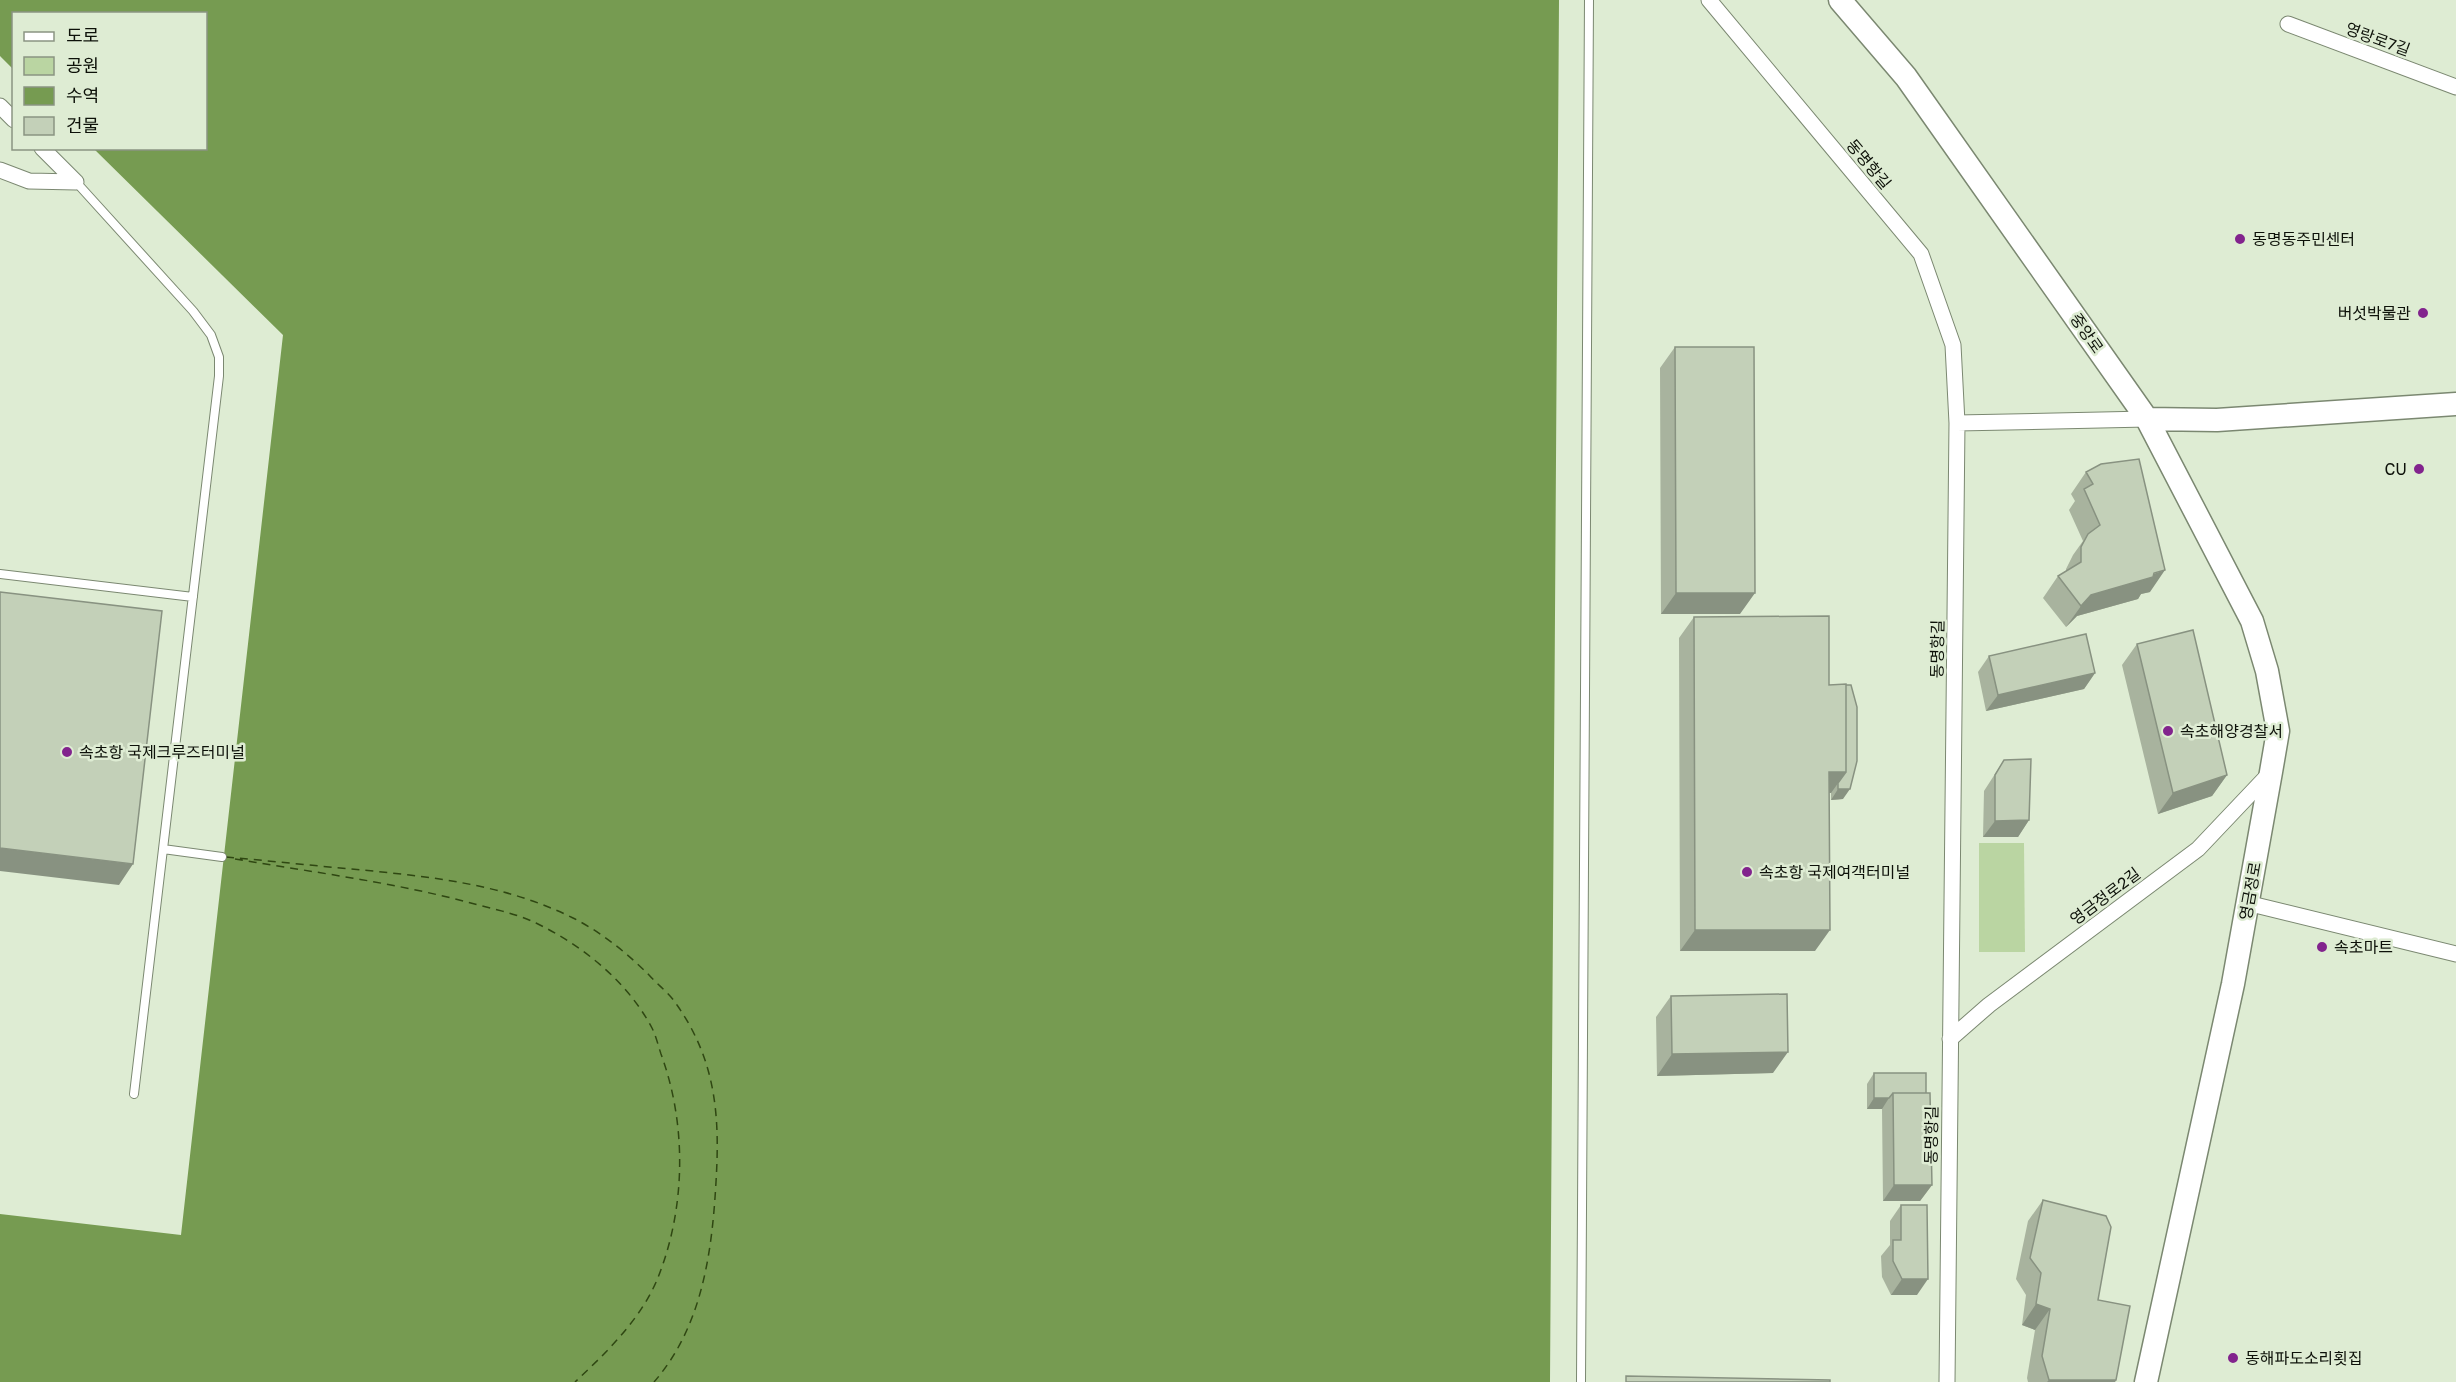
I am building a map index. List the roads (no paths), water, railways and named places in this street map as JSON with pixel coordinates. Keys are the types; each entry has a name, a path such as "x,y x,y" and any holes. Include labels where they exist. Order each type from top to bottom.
{"street":[{"name":"동명항길","path":"1709,0 1921,254 1953,345 1957,423 1947,1382"},
{"name":"중앙로","path":"1840,0 1906,77 2147,419"},
{"name":"영랑로7길","path":"2288,24 2456,87"},
{"path":"0,106 12,118"},
{"path":"44,150 76,182"},
{"path":"0,170 29,181 76,182"},
{"path":"1957,423 2147,419 2217,420 2456,404"},
{"name":"영금정로","path":"2146,1382 2233,984 2278,731 2267,671 2252,621 2147,419"},
{"name":"영금정로2길","path":"1950,1039 1989,1005 2198,849 2271,772"},
{"path":"2247,903 2456,954"}],"lane":[{"path":"1581,1382 1589,0"},
{"path":"76,182 193,311 211,335 219,357 219,376 134,1094"},
{"path":"0,574 193,597"},
{"path":"163,849 222,856"}],"water":[{"path":"0,0 1559,0 1550,1382 0,1382 0,1214 181,1235 283,335 95,150 207,150 207,12 12,12 12,68 0,56"}],"place":[{"name":"동명동주민센터","path":"2240,239"},
{"name":"버섯박물관","path":"2423,313"},
{"name":"CU","path":"2419,469"},
{"name":"속초해양경찰서","path":"2168,731"},
{"name":"속초항 국제크루즈터미널","path":"67,752"},
{"name":"속초항 국제여객터미널","path":"1747,872"},
{"name":"속초마트","path":"2322,947"},
{"name":"동해파도소리횟집","path":"2233,1358"}]}
